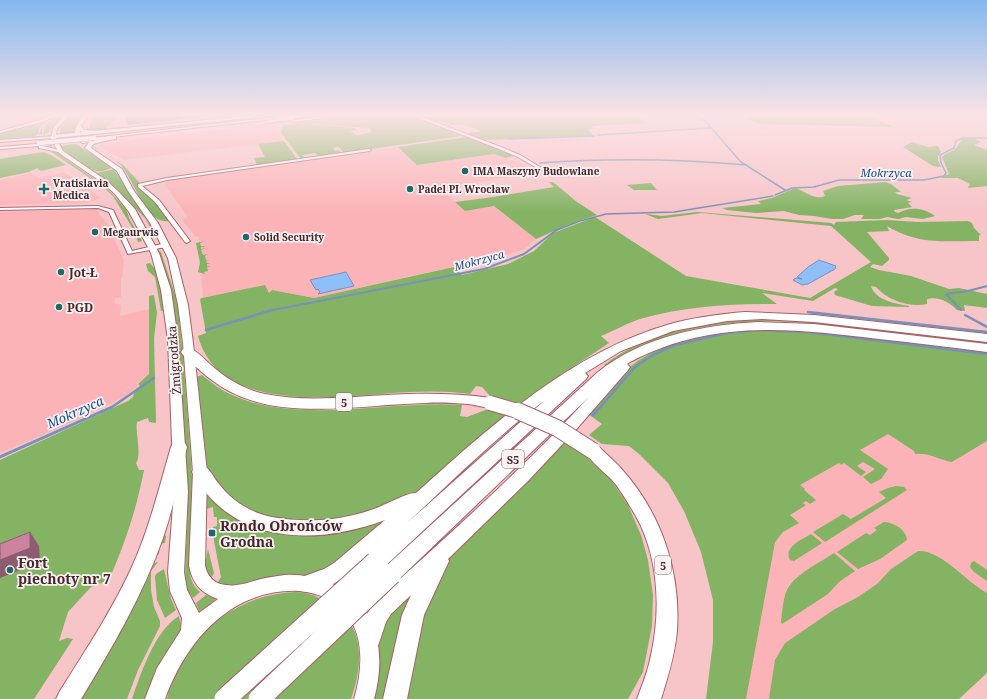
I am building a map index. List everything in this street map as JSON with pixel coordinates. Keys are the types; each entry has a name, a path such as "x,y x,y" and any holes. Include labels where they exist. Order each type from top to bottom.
{"highway":[{"path":"306,584 330,576 341,569 431,489 536,400 564,380 602,357 626,344 662,329 702,320 740,316 793,316 987,338"},
{"path":"369,640 370,632 374,623 384,608 448,548 546,451 619,371 641,352 672,339 695,332 724,327 759,325 819,328 987,348"},
{"name":"5","path":"188,352 205,368 223,381 245,393 265,399 297,403 442,398 490,403 524,412 551,424 593,451 614,471 639,503 654,535 662,562 667,592 666,637 662,659 649,699"},
{"name":"S5","path":"225,699 384,568 603,375 614,366 641,352"},
{"name":"S5","path":"259,699 384,568 602,357"},
{"path":"68,699 117,618 142,567 158,525 179,447"},
{"path":"200,472 220,498 232,508 254,519 268,523 296,527 329,527 359,522 400,506 431,489"},
{"path":"395,699 413,615 427,584 448,548"}],"main road":[{"name":"Żmigrodzka","path":"58,148 61,152 91,172 116,193 132,211 153,248 163,279 170,313 181,492 176,572 178,591 190,613 191,625 190,633 180,647"},
{"name":"Żmigrodzka","path":"88,148 116,166 131,191 154,223 172,258 181,292 200,472 197,566 200,579 213,590 223,593 245,593 252,591"},
{"path":"91,172 105,171 116,166"},
{"path":"155,699 164,674 180,647 193,631 208,617 228,602 252,591 282,584 306,584 322,587 344,599 359,617 369,640 371,666 364,699"}],"street":[{"path":"7,148 12,148"},
{"path":"7,148 21,148"},
{"path":"45,148 61,152"},
{"path":"499,148 519,156 538,167"},
{"path":"187,241 157,202 140,187 140,184 167,178 369,150"},
{"path":"0,209 86,207 106,209 111,211 130,253 166,245"}],"shaded area":[{"path":"101,148 228,148 124,160"},
{"path":"395,148 400,148 418,165 494,154 522,164 535,173 441,188 465,211 494,206 536,239 525,249 513,253 314,298 272,290 203,297 199,237 195,236 182,220 188,217 165,185 165,180"},
{"name":"Vratislavia Medica","path":"64,172 101,198 87,203 0,205 0,180 31,173 39,178"},
{"path":"97,209 107,223 124,260 121,279 121,297 115,298 114,303 121,305 120,316 149,309 149,374 136,384 139,385 127,395 75,421 0,453 0,212"},
{"path":"789,370 987,388 987,663 948,699 720,699"}],"green space":[{"path":"42,148 53,150 107,188 126,209 130,220 142,241 138,242 135,232 113,196 102,186 50,151"},
{"path":"62,148 82,148 111,168 100,171 92,170"},
{"path":"260,148 289,148 297,159 257,165 254,158 265,157"},
{"path":"292,148 335,148 333,148 335,151 339,150 342,153 318,156 315,153 303,155 304,158 301,159"},
{"path":"340,148 381,148 344,153"},
{"path":"399,148 493,148 514,156 506,158 494,154 417,165"},
{"path":"904,148 939,148 941,152 938,156 938,160 941,167 933,166"},
{"path":"956,148 981,148 987,150 987,186 968,188 970,184 958,178 941,178 949,174 942,157"},
{"path":"43,152 51,155 66,165 41,171 37,168 29,172 0,178 0,159"},
{"path":"116,161 123,165 140,183 137,185 138,188 152,199 169,221 161,221 147,209 125,171"},
{"path":"114,169 158,238 156,238 145,218 116,188 97,173"},
{"path":"549,182 553,182 577,202 597,215 536,239 494,206 465,211 455,202 554,187"},
{"path":"885,182 891,184 901,192 895,192 897,194 912,198 906,200 912,202 908,203 912,207 894,210 895,212 898,213 916,209 926,211 935,216 923,219 906,217 898,219 887,217 880,219 861,219 864,215 855,215 843,219 832,219 799,215 784,211 756,213 727,210 722,208 761,204 758,201 772,198 795,188 814,196 821,197 825,196 823,191 838,186"},
{"path":"651,183 657,190 634,190 627,185"},
{"path":"697,212 831,223 834,225 836,222 887,220 917,222 968,221 972,223 974,228 981,235 979,235 979,241 932,241 910,236 887,226 889,231 867,232 889,258 889,260 882,266 873,264 870,267 911,276 949,289 959,288 987,294 987,308 964,305 965,311 957,310 951,304 935,298 927,299 927,304 906,304 886,296 876,287 871,286 873,291 881,298 909,307 872,306 835,295 834,292 838,289 835,288 813,301 762,293 777,304 708,307 674,311 640,319 601,336 609,343 559,376 560,377 522,404 490,396 482,387 476,386 470,394 425,391 320,397 288,396 258,391 231,380 211,362 198,336 206,333 200,299 202,298 265,285 269,293 272,290 314,298 454,267 462,275 508,264 534,251 553,233 595,217 686,276 810,298 871,262 831,226 702,213 658,219 645,214 662,216"},
{"path":"205,241 200,243 201,246 207,246 201,247 201,249 207,248 201,250 203,255 208,254 205,256 206,260 209,260 206,261 207,263 210,263 207,264 207,266 211,266 207,267 208,271 204,272 205,274 198,272 200,263 196,243"},
{"path":"159,251 161,252 177,301 183,355 192,476 190,573 193,584 200,592 193,598 187,590 185,579 188,497 181,385 173,302"},
{"path":"150,263 157,272 165,310 161,311 155,277 148,271 146,264"},
{"path":"154,295 157,313 154,338 156,423 149,422 148,418 137,422 138,459 136,463 139,470 144,470 134,513 120,553 109,580 91,587 68,612 59,641 67,638 73,639 34,699 0,699 0,460 128,401 133,397 135,390 140,386 138,384 149,374 149,296"},
{"path":"758,319 782,319 987,342 987,345 811,323 757,321 704,327 679,333 655,341 631,352 607,366 604,365 645,341 689,327 712,323"},
{"path":"772,328 819,331 987,352 987,441 952,462 929,455 915,454 914,451 888,434 860,450 888,469 881,479 871,484 863,477 875,469 863,462 857,466 866,472 861,476 844,463 841,465 839,463 800,485 816,500 810,504 806,501 803,503 806,505 790,515 799,523 783,532 775,542 746,699 706,699 713,642 713,600 701,552 684,511 668,483 629,446 602,444 589,435 602,424 588,414 614,382 626,370 646,356 663,348 698,337"},
{"path":"202,375 219,388 230,394 256,403 284,409 344,410 434,404 462,405 460,416 467,417 488,409 509,415 415,494 381,511 308,524 257,515 228,498 207,469 196,377"},
{"path":"565,440 583,453 611,480 628,505 641,535 648,560 653,595 652,626 643,672 628,699 403,699 418,622 444,565 453,553"},
{"path":"896,486 904,487 907,490 825,542 813,532 843,514 851,519 886,498 879,492"},
{"path":"204,489 223,509 238,518 264,528 396,514 335,566 307,576 289,575 242,587 216,585 221,577 214,541 213,527 217,526 217,517 214,517 213,507 206,509"},
{"path":"884,522 899,527 906,536 907,540 880,559 858,569 837,552 866,533 870,535 877,530 874,528"},
{"path":"163,534 166,536 165,543 160,544 159,554 155,556 154,563 158,562 151,571 151,590 154,607 160,621 160,626 138,670 127,699 79,699"},
{"path":"811,534 822,543 794,561 790,560 789,551 791,547"},
{"path":"208,549 214,573 210,581 204,570"},
{"path":"918,551 927,552 945,561 987,593 987,673 959,699 769,699 775,660 785,643 835,609 858,597 877,584 891,569"},
{"path":"834,553 855,571 839,582 828,594 782,624 784,599 790,586 800,575"},
{"path":"974,561 987,570 987,581 974,572 970,567 971,563"},
{"path":"164,569 171,599 176,610 165,618 157,600 155,577 156,574"},
{"path":"419,582 388,699 373,699 380,664 378,635 381,624"},
{"path":"296,592 312,595 326,601 347,618 353,627 359,647 359,658 357,679 351,699 167,699 174,677 184,657 198,639 214,623 232,611 252,601 273,595"},
{"path":"206,595 215,600 203,610 199,611 196,603"},
{"path":"179,616 181,625 179,634 163,657 154,674 145,699 132,699 144,665 156,642 170,623"}],"water":[{"path":"819,260 836,266 835,269 808,284 802,285 793,280 796,278 802,279 797,277"},
{"path":"346,272 354,286 318,294 320,292 318,289 316,290 310,280"}],"building":[{"path":"30,532 30,548 0,560 0,544"}],"waterway":[{"path":"728,148 746,165"},
{"name":"Mokrzyca","path":"775,195 792,188 814,187 839,180 924,180 944,176 946,173 941,163 940,155 954,148"},
{"path":"540,163 592,160 644,160 695,161 746,165"},
{"path":"746,165 785,190"},
{"name":"Mokrzyca","path":"557,230 580,221 606,214 674,212 773,196"},
{"name":"Mokrzyca","path":"270,311 484,269 524,254 558,229"},
{"path":"961,310 946,294 968,291 987,286"},
{"name":"Mokrzyca","path":"206,330 270,311"},
{"path":"808,312 987,332"},
{"path":"965,315 987,327"},
{"path":"596,412 635,367 653,355 675,345 727,333 756,330 808,332 987,354"},
{"name":"Mokrzyca","path":"101,412 112,407 154,378"},
{"name":"Mokrzyca","path":"0,457 103,411"},
{"path":"593,415 596,411"}],"place":[{"name":"IMA Maszyny Budowlane","path":"465,171"},
{"name":"Vratislavia Medica","path":"44,189"},
{"name":"Padel PL Wrocław","path":"410,189"},
{"name":"Megaurwis","path":"95,232"},
{"name":"Solid Security","path":"246,237"},
{"name":"Jot-Ł","path":"61,272"},
{"name":"PGD","path":"59,307"},
{"name":"Rondo Obrońców Grodna","path":"212,533"},
{"name":"Fort piechoty nr 7","path":"10,570"}]}
